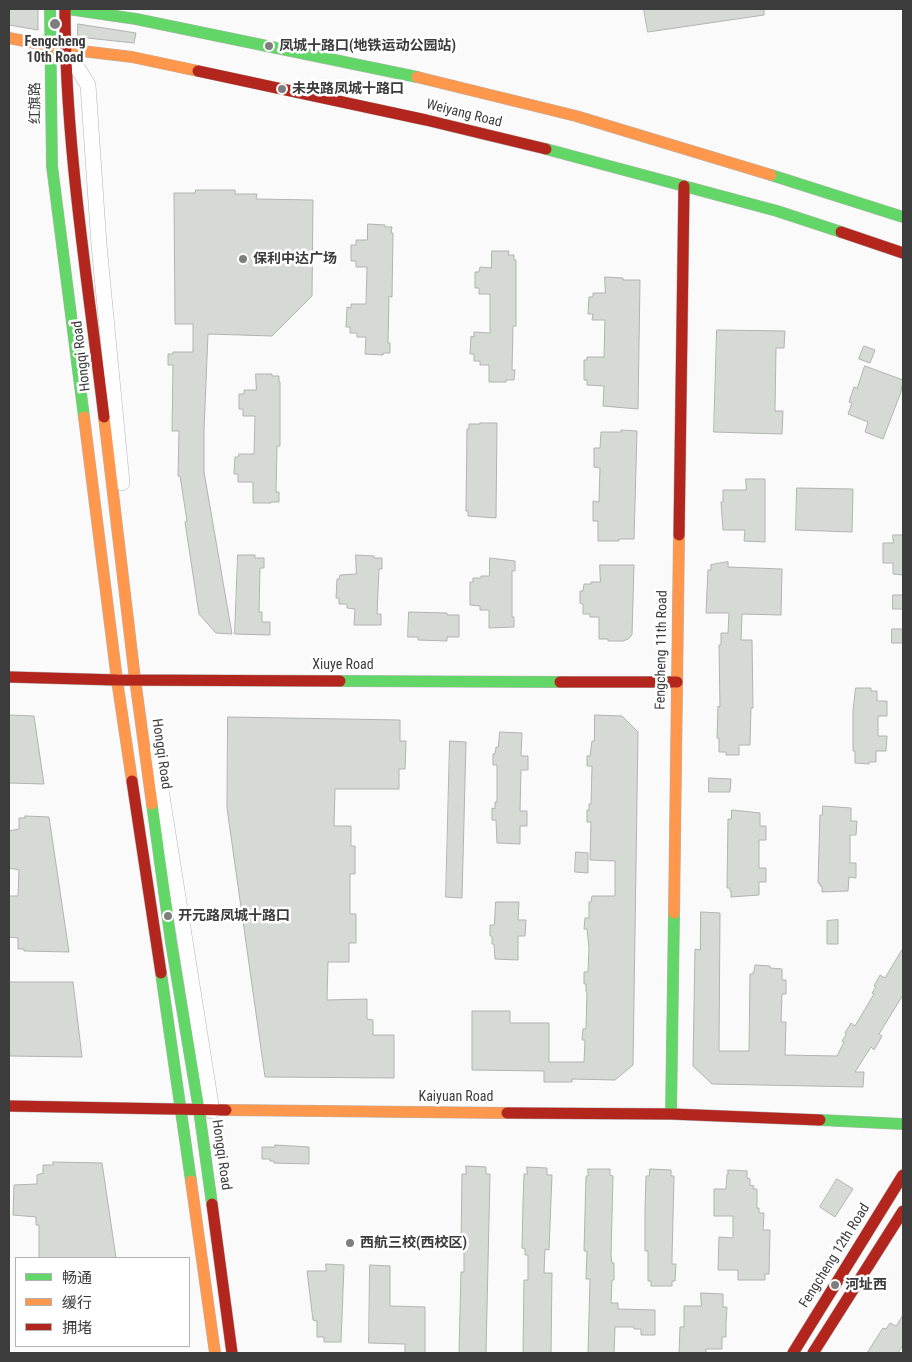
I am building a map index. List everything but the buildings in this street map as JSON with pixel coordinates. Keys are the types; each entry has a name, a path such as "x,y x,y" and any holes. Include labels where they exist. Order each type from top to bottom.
{"main road":[{"name":"红旗路","path":"50,9 52,166 117,680"},
{"name":"Weiyang Road","path":"67,9 127,18 434,80 576,116 903,216"},
{"path":"65,49 67,9"},
{"name":"Weiyang Road","path":"9,38 65,49 132,57 417,118 565,154 777,211 903,253"},
{"name":"Fengcheng 11th Road","path":"670,1114 684,186"},
{"name":"Xiuye Road","path":"9,677 117,680 677,682"},
{"path":"117,680 216,1353"},
{"name":"Kaiyuan Road","path":"9,1106 206,1111 670,1114 903,1124"},
{"name":"Hongqi Road","path":"206,1111 232,1353"},
{"name":"Fengcheng 12th Road","path":"792,1353 903,1176"},
{"path":"813,1353 903,1211"}],"street":[{"path":"65,49 88,85 98,245 140,679 206,1111"}],"traffic: fast":[{"path":"50,9 52,166 84,417"},
{"path":"68,9 136,19 417,77"},
{"path":"546,149 777,211 841,232"},
{"path":"771,175 903,217"},
{"path":"340,681 560,682"},
{"path":"152,804 171,942 199,1110 212,1204"},
{"path":"671,1114 674,913"},
{"path":"161,973 191,1181"},
{"path":"820,1120 903,1124"}],"traffic: slow":[{"path":"9,38 65,49 132,57 198,71"},
{"path":"417,77 576,116 771,175"},
{"path":"84,417 117,680 132,781"},
{"path":"104,417 152,804"},
{"path":"674,913 679,535"},
{"path":"226,1110 507,1113"},
{"path":"191,1181 215,1353"}],"traffic: jam":[{"path":"65,9 66,60 73,162 104,417"},
{"path":"198,71 426,120 546,149"},
{"path":"679,535 684,186"},
{"path":"841,232 903,253"},
{"path":"9,677 117,680 340,681"},
{"path":"560,682 677,682"},
{"path":"132,781 161,973"},
{"path":"9,1106 226,1110"},
{"path":"507,1113 671,1114 820,1120"},
{"path":"793,1353 903,1175"},
{"path":"212,1204 232,1353"},
{"path":"813,1353 903,1211"}],"place":[{"name":"Fengcheng 10th Road","path":"55,24"},
{"name":"凤城十路口(地铁运动公园站)","path":"269,46"},
{"name":"未央路凤城十路口","path":"282,89"},
{"name":"保利中达广场","path":"243,259"},
{"name":"开元路凤城十路口","path":"168,916"},
{"name":"西航三校(西校区)","path":"350,1243"},
{"name":"河址西","path":"835,1285"}]}
